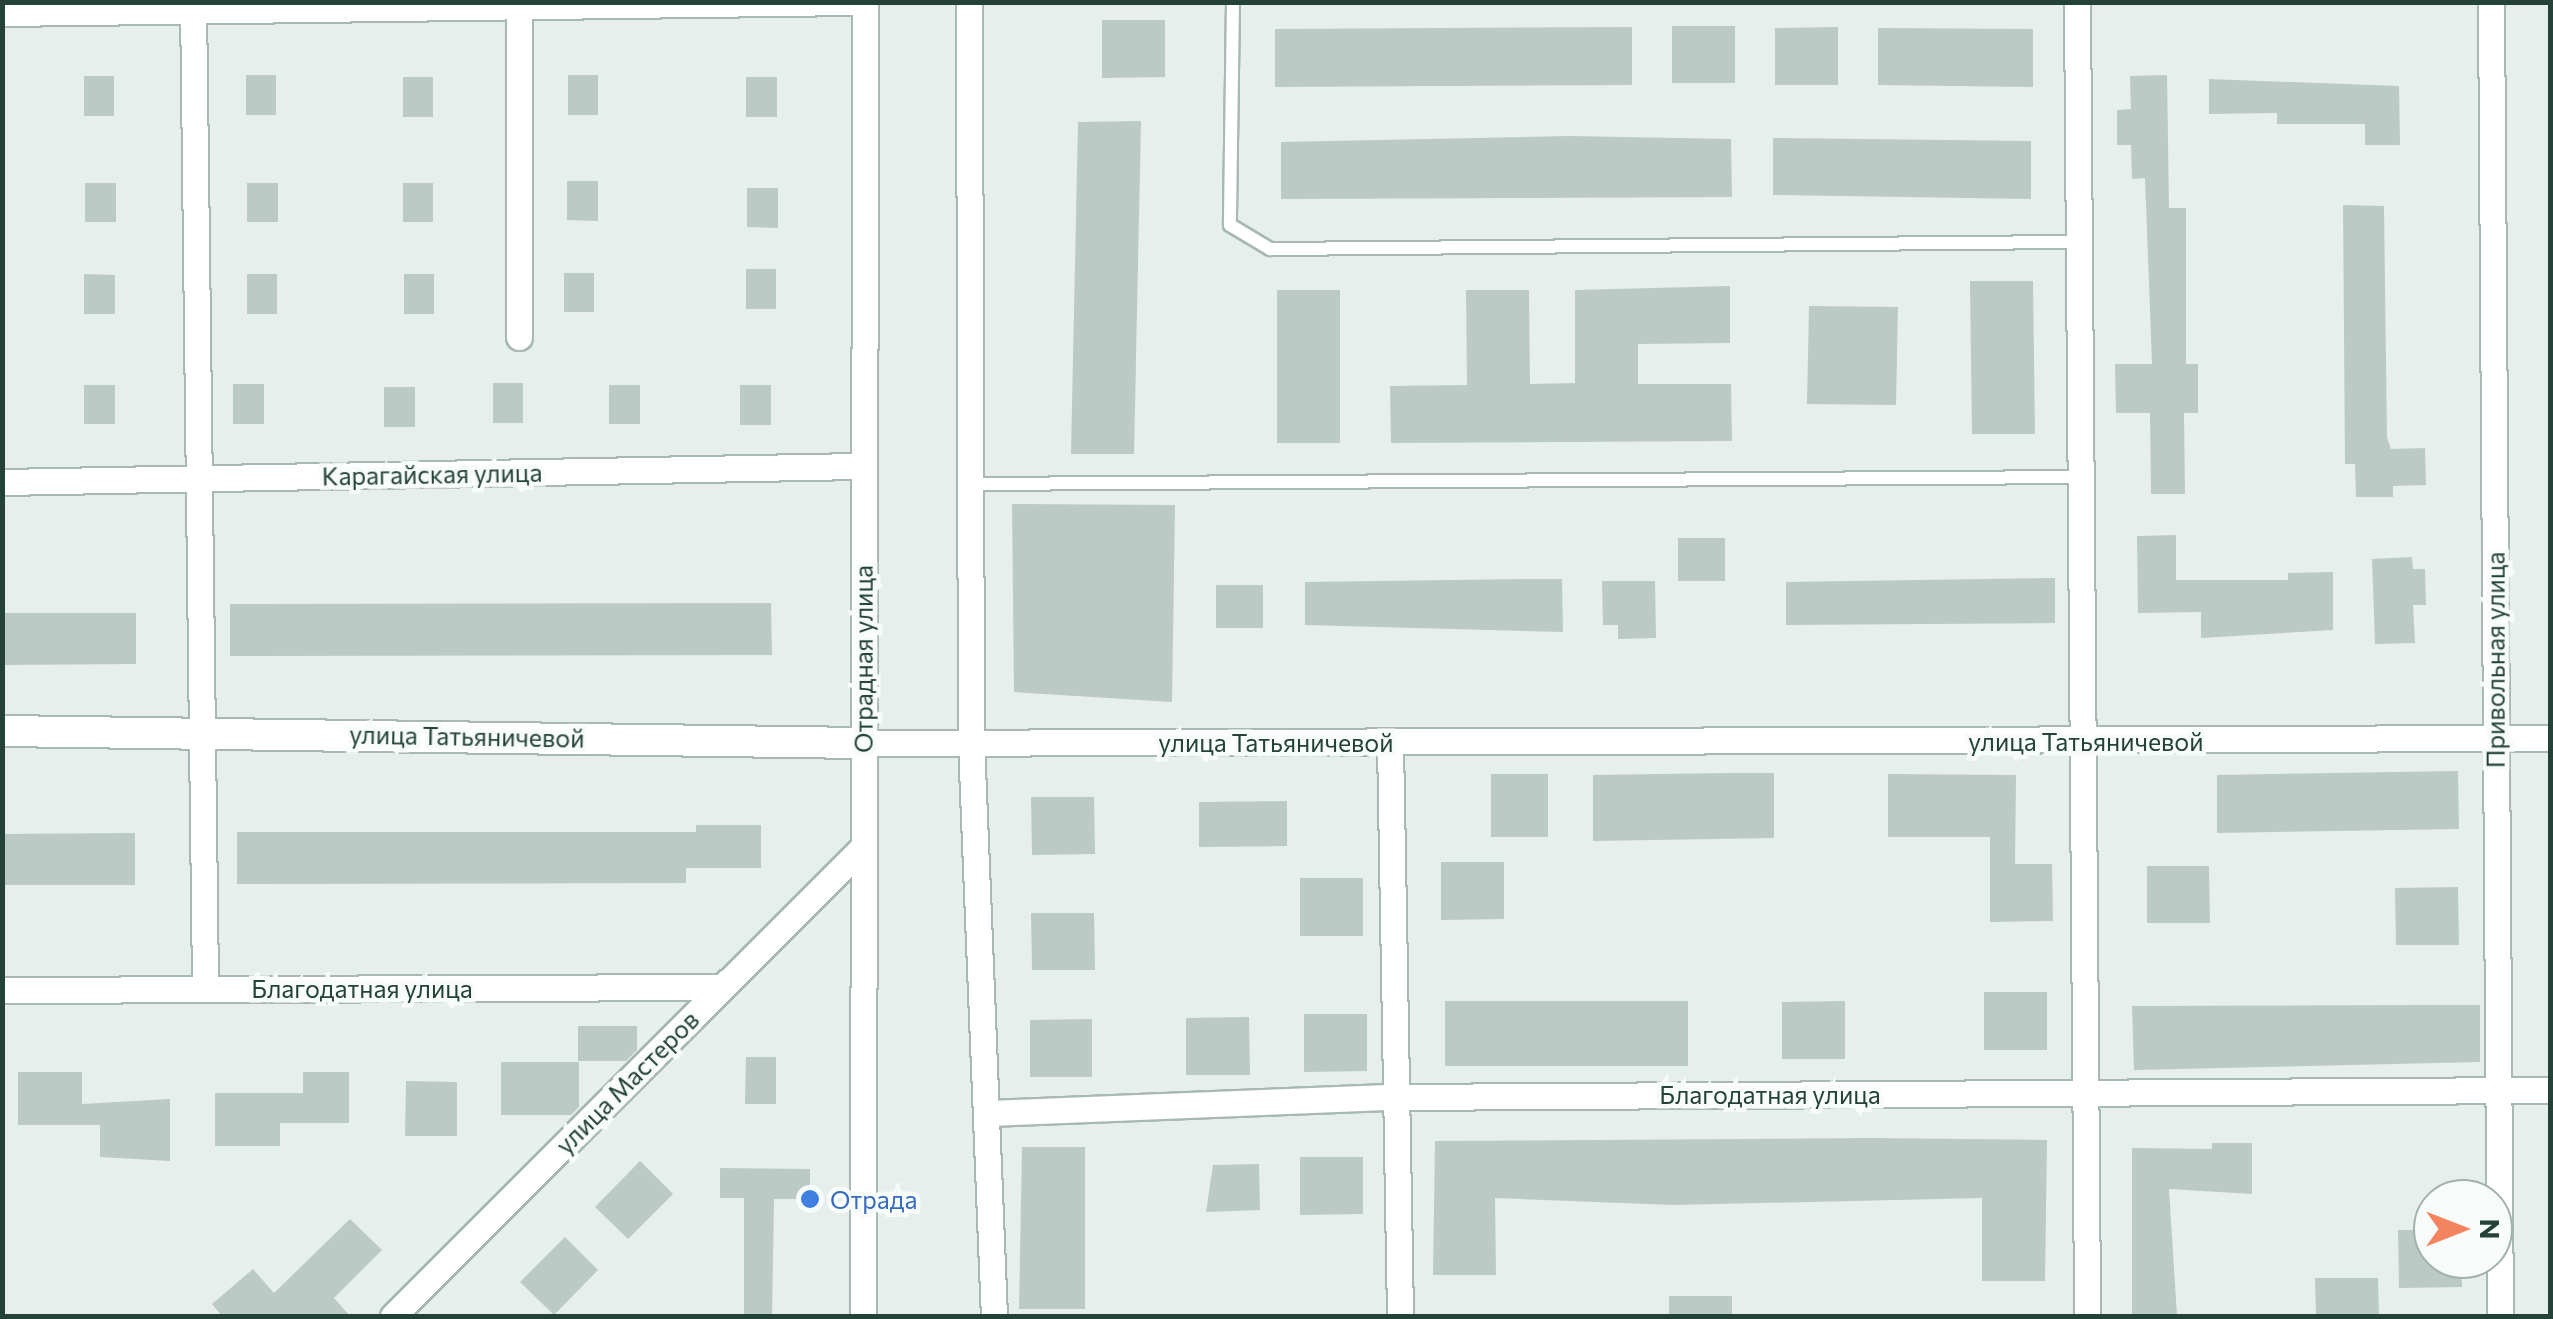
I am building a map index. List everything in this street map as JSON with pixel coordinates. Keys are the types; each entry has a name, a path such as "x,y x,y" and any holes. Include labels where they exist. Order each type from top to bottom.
{"street":[{"path":"2,13 193,8 520,10 852,2"},
{"name":"Отрадная улица","path":"863,1316 865,2"},
{"path":"968,2 971,742 989,1114 994,1316"},
{"path":"2078,2 2084,477 2080,742 2086,1316"},
{"name":"Привольная улица","path":"2491,2 2495,1090 2500,1316"},
{"path":"193,8 198,732 205,989"},
{"path":"520,10 520,337"},
{"name":"Карагайская улица","path":"2,482 862,466"},
{"name":"улица Татьяничевой","path":"2,731 863,744 2550,738"},
{"path":"1390,742 1393,1096 1400,1316"},
{"name":"улица Мастеров","path":"392,1316 862,848"},
{"name":"Благодатная улица","path":"2,990 722,987"},
{"name":"Благодатная улица","path":"989,1114 1393,1096 2550,1090"}],"lane":[{"path":"1233,2 1230,225 1270,248 2080,242"},
{"path":"972,484 2084,477"}],"building":[{"path":"1102,20 1165,20 1165,77 1102,78"},
{"path":"1672,26 1735,26 1735,83 1672,83"},
{"path":"1632,27 1632,85 1275,87 1275,29"},
{"path":"1838,27 1838,85 1775,85 1775,28"},
{"path":"1878,28 2033,29 2033,87 1878,85"},
{"path":"246,75 276,75 276,115 246,115"},
{"path":"568,75 598,75 598,115 568,115"},
{"path":"2167,75 2169,208 2186,208 2186,364 2198,364 2198,413 2184,413 2185,494 2151,494 2150,413 2116,413 2115,364 2152,364 2145,178 2132,179 2131,145 2117,145 2117,110 2131,109 2130,76"},
{"path":"84,76 114,76 114,116 84,116"},
{"path":"403,77 433,77 433,117 403,117"},
{"path":"746,77 777,77 777,117 746,117"},
{"path":"2209,79 2399,86 2400,145 2365,145 2365,124 2277,124 2277,113 2209,114"},
{"path":"1141,121 1134,454 1071,454 1078,122"},
{"path":"1569,136 1731,139 1732,197 1281,199 1281,142"},
{"path":"1773,138 2031,141 2031,199 1773,195"},
{"path":"567,181 598,181 598,221 567,220"},
{"path":"85,183 116,183 116,222 85,222"},
{"path":"247,183 278,183 278,222 247,222"},
{"path":"403,183 433,183 433,222 403,222"},
{"path":"747,188 778,188 778,228 747,227"},
{"path":"2343,205 2384,206 2387,437 2391,449 2425,448 2426,485 2393,486 2393,497 2356,497 2355,464 2345,464"},
{"path":"746,269 776,269 776,309 746,309"},
{"path":"564,273 594,273 594,312 564,312"},
{"path":"84,274 115,275 115,314 84,314"},
{"path":"247,274 277,274 277,314 247,314"},
{"path":"404,274 434,274 434,314 404,314"},
{"path":"1970,281 2033,281 2035,434 1972,434"},
{"path":"1730,286 1730,343 1638,344 1638,384 1731,384 1732,441 1391,443 1390,386 1467,385 1466,290 1529,290 1530,384 1575,383 1575,290"},
{"path":"1277,290 1340,290 1340,443 1277,443"},
{"path":"1809,306 1898,307 1896,405 1807,404"},
{"path":"493,383 523,383 523,423 493,423"},
{"path":"233,384 264,384 264,424 233,424"},
{"path":"84,385 115,385 115,424 84,424"},
{"path":"609,385 640,385 640,424 609,424"},
{"path":"740,385 771,385 771,425 740,425"},
{"path":"384,387 415,387 415,427 384,427"},
{"path":"1012,504 1175,505 1172,702 1014,692"},
{"path":"2176,535 2176,580 2288,580 2288,573 2333,572 2333,630 2201,638 2201,612 2138,613 2137,536"},
{"path":"1678,538 1725,538 1725,581 1678,581"},
{"path":"2412,557 2413,569 2425,569 2426,605 2413,605 2415,643 2375,644 2372,559"},
{"path":"2055,578 2055,623 1786,625 1786,582"},
{"path":"1562,579 1563,632 1305,625 1305,582"},
{"path":"1602,581 1655,581 1656,638 1618,639 1618,625 1603,625"},
{"path":"1216,585 1263,585 1263,628 1216,628"},
{"path":"771,603 772,655 230,656 230,604"},
{"path":"2,613 136,613 136,664 2,665"},
{"path":"2458,771 2459,829 2217,833 2217,775"},
{"path":"1774,773 1774,838 1593,841 1593,775"},
{"path":"1491,774 1548,774 1548,837 1491,837"},
{"path":"1888,774 2016,775 2015,864 2052,864 2053,921 1990,922 1990,837 1888,837"},
{"path":"1031,797 1094,797 1095,854 1032,855"},
{"path":"1287,801 1287,846 1199,847 1199,802"},
{"path":"696,825 761,825 761,868 686,868 686,883 237,884 237,832 696,832"},
{"path":"135,833 135,885 2,885 2,834"},
{"path":"1441,862 1504,862 1504,919 1441,920"},
{"path":"2147,866 2209,866 2210,923 2147,923"},
{"path":"1300,878 1363,878 1363,936 1300,936"},
{"path":"2458,887 2459,945 2396,945 2395,888"},
{"path":"1031,913 1094,913 1095,970 1032,970"},
{"path":"1984,992 2047,992 2047,1050 1984,1050"},
{"path":"1445,1001 1688,1001 1688,1066 1445,1066"},
{"path":"1845,1001 1845,1059 1782,1059 1782,1002"},
{"path":"2480,1005 2480,1062 2134,1070 2132,1006"},
{"path":"1304,1014 1367,1014 1367,1071 1304,1072"},
{"path":"1249,1017 1250,1075 1186,1075 1186,1018"},
{"path":"1092,1019 1092,1077 1030,1077 1030,1020"},
{"path":"578,1026 637,1026 637,1050 626,1061 578,1061"},
{"path":"746,1057 776,1057 776,1104 745,1104"},
{"path":"501,1062 579,1062 579,1107 571,1115 501,1115"},
{"path":"18,1072 82,1072 82,1104 170,1099 170,1161 100,1157 100,1125 18,1125"},
{"path":"303,1072 349,1072 349,1123 280,1123 280,1146 215,1146 215,1093 303,1093"},
{"path":"406,1081 457,1082 457,1136 405,1136"},
{"path":"2047,1140 2045,1281 1982,1281 1982,1198 1674,1205 1495,1198 1496,1275 1433,1275 1435,1141"},
{"path":"2212,1143 2252,1143 2252,1194 2169,1189 2177,1316 2132,1316 2132,1148 2212,1149"},
{"path":"1022,1147 1085,1147 1085,1309 1019,1309"},
{"path":"1300,1157 1363,1157 1363,1214 1300,1215"},
{"path":"640,1161 673,1194 628,1239 595,1207"},
{"path":"1259,1164 1260,1210 1206,1212 1213,1165"},
{"path":"720,1168 810,1169 810,1199 774,1199 772,1316 744,1316 744,1198 720,1198"},
{"path":"350,1219 382,1250 334,1298 350,1316 222,1316 212,1304 253,1269 274,1293"},
{"path":"2398,1230 2413,1230 2413,1279 2462,1279 2462,1287 2399,1288"},
{"path":"565,1237 598,1270 554,1315 520,1282"},
{"path":"2315,1278 2378,1278 2379,1316 2316,1316"},
{"path":"1669,1296 1732,1296 1732,1316 1669,1316"}],"place":[{"name":"Отрада","path":"810,1199"}]}
